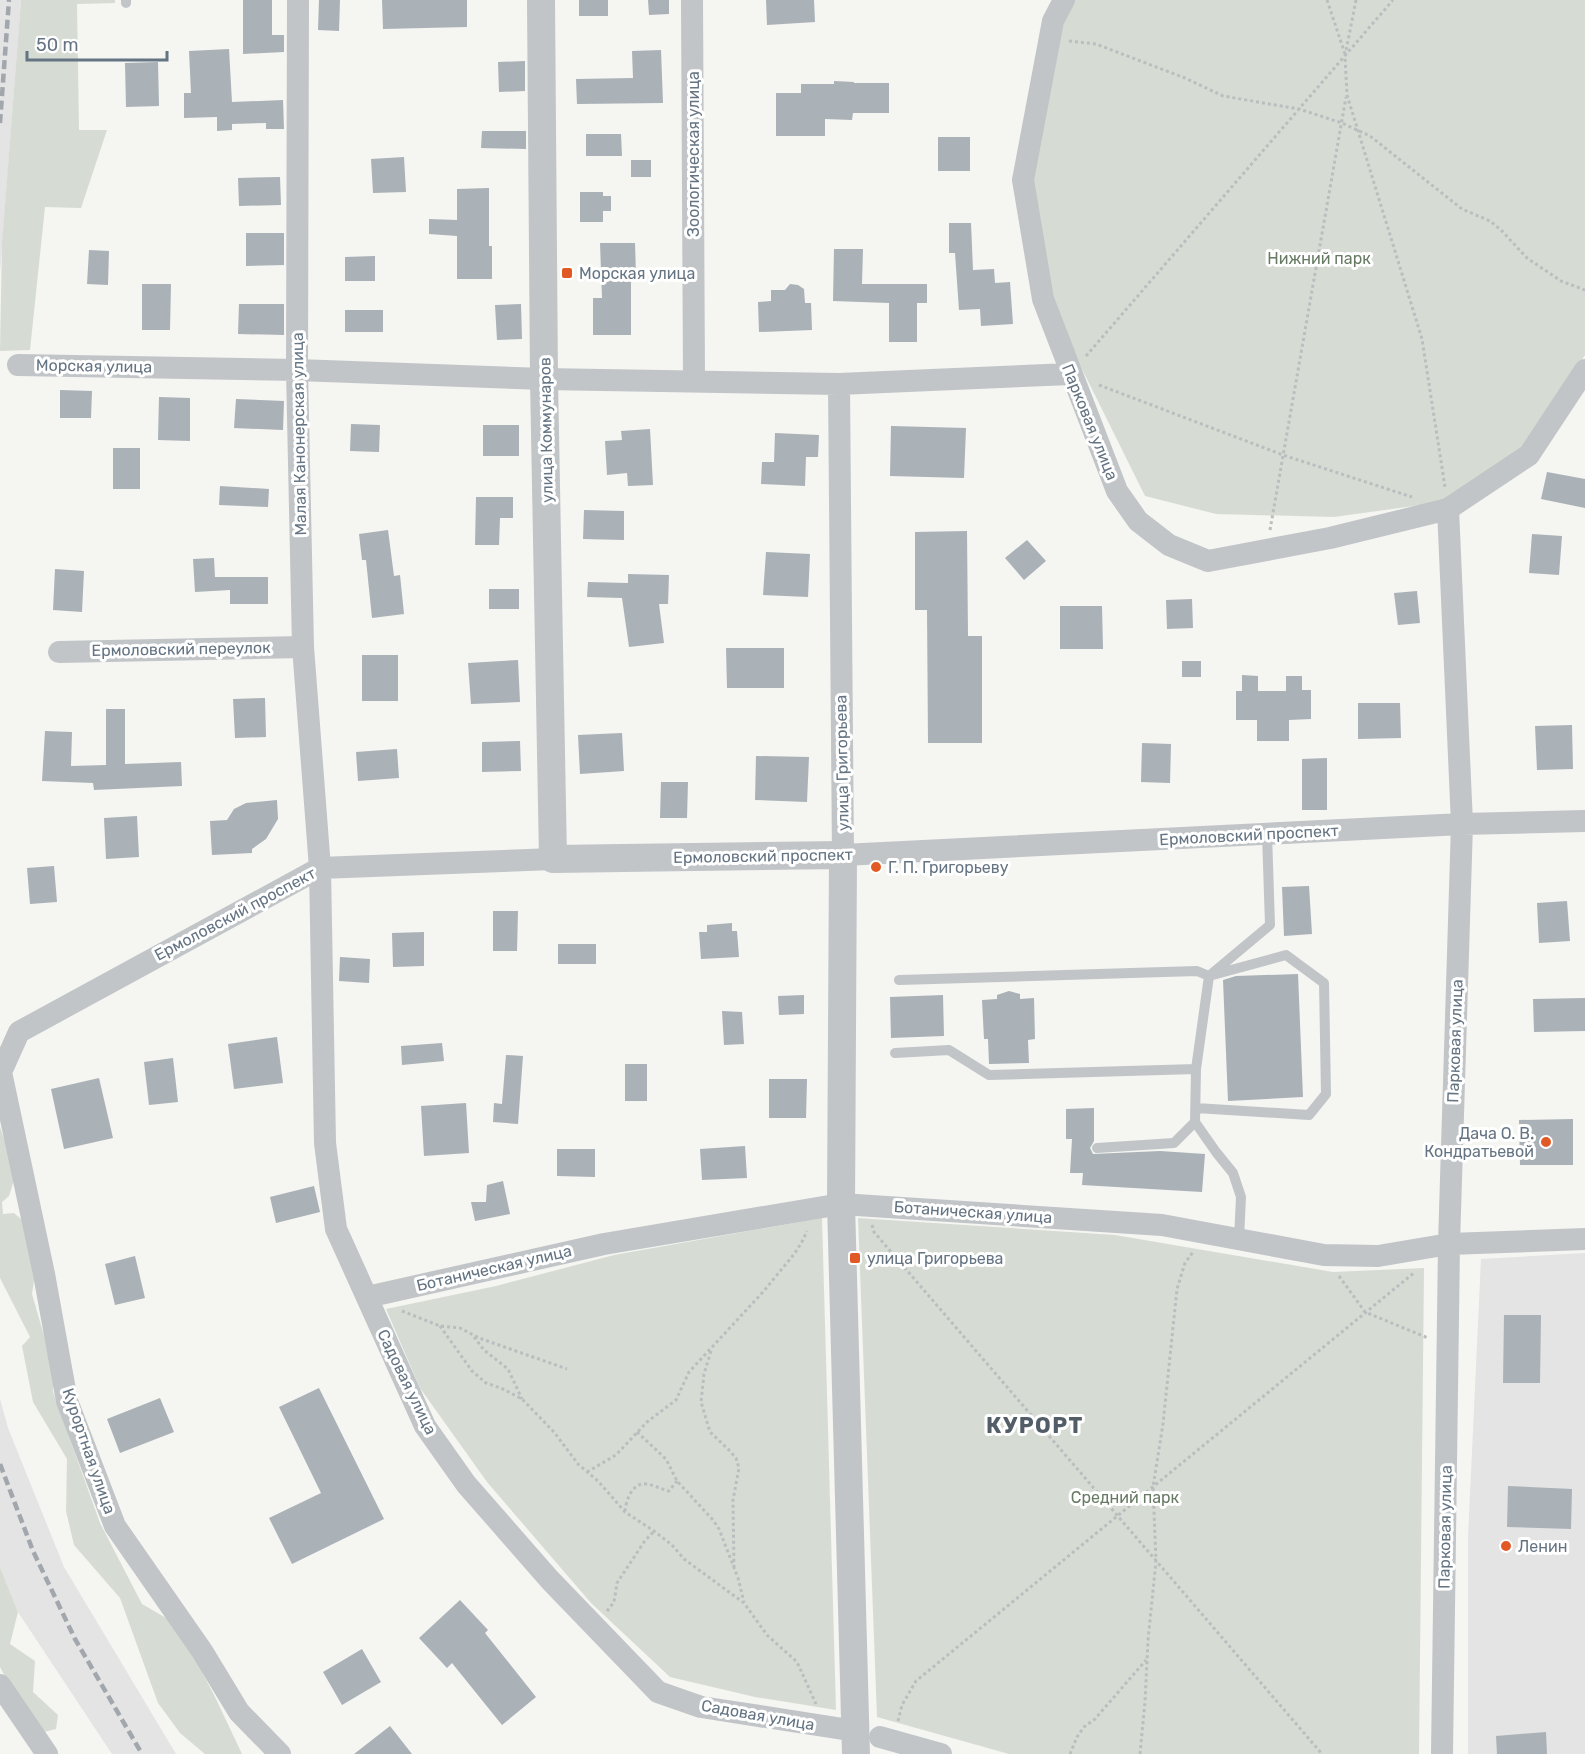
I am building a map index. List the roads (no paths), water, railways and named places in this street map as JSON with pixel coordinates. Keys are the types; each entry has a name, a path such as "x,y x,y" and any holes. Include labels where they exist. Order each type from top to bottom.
{"street":[{"name":"Малая Канонерская улица","path":"298,0 297,370 303,647 320,868"},
{"name":"улица Коммунаров","path":"541,0 544,379 553,859"},
{"name":"Зоологическая улица","path":"692,0 694,381"},
{"name":"Парковая улица","path":"1064,0 1053,21 1023,180 1043,299 1117,491 1138,521 1169,545 1208,561 1330,538 1448,508 1529,455 1585,370"},
{"name":"Морская улица","path":"18,365 297,370 544,379 839,384 1070,374"},
{"name":"улица Григорьева","path":"839,384 843,855 871,1741"},
{"name":"Парковая улица","path":"1443,1754 1449,1244 1462,824 1448,508"},
{"name":"Ермоловский переулок","path":"59,652 303,647"},
{"name":"Ермоловский проспект","path":"19,1032 320,868 553,859 843,855 1462,824 1585,821"},
{"name":"Садовая улица","path":"320,868 325,1143 336,1229 425,1426 466,1484 550,1580 658,1692 701,1707 828,1726 871,1741 940,1754"},
{"name":"Курортная улица","path":"19,1032 1,1072 68,1401 115,1526 202,1651 239,1712 280,1754"},
{"name":"Ботаническая улица","path":"367,1297 604,1244 810,1209 854,1205 1162,1225 1324,1255 1378,1256 1449,1244 1585,1239"},
{"path":"0,1685 46,1754"}],"lane":[{"path":"1239,1239 1241,1197 1233,1173 1195,1122 1196,1069 1209,976 1270,925 1267,834"},
{"path":"899,980 1197,971 1209,976 1286,955 1324,983 1326,1094 1309,1115 1196,1108"},
{"path":"895,1053 950,1050 989,1075 1196,1069"},
{"path":"1097,1148 1174,1143 1195,1122"}],"railway":[{"path":"0,123 9,0"},
{"path":"0,1464 33,1551 75,1639 142,1754"}],"place":[{"name":"Морская улица","path":"567,273"},
{"name":"Г. П. Григорьеву","path":"876,867"},
{"name":"Дача О. В. Кондратьевой","path":"1546,1142"},
{"name":"улица Григорьева","path":"855,1258"},
{"name":"Ленин","path":"1506,1546"}],"district":[{"name":"КУРОРТ","path":"1035,1425"}],"park label":[{"name":"Нижний парк","path":"1319,258"},
{"name":"Средний парк","path":"1125,1497"}]}
